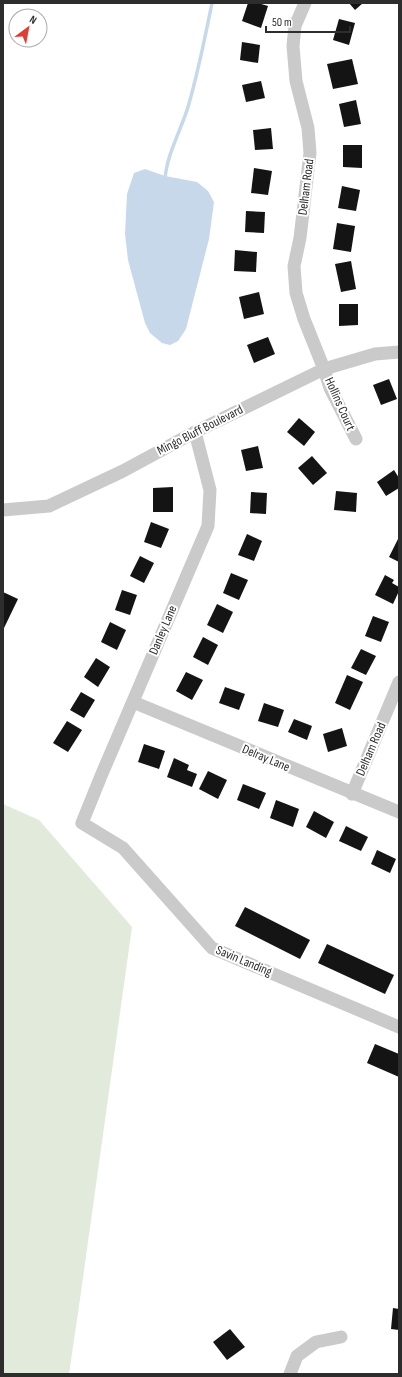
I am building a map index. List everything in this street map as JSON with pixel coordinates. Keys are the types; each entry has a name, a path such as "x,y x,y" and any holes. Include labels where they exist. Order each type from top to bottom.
{"street":[{"name":"Delham Road","path":"305,3 295,26 293,46 296,81 308,128 310,153 300,238 294,266 294,281 304,320 324,369"},
{"name":"Mingo Bluff Boulevard","path":"3,510 49,506 324,369 375,354 399,352"},
{"name":"Hollins Court","path":"324,369 330,388 356,439"},
{"name":"Danley Lane","path":"82,823 208,526 210,490 195,432"},
{"name":"Delham Road","path":"352,794 399,682"},
{"name":"Delray Lane","path":"133,702 352,794 399,812"},
{"name":"Savin Landing","path":"82,823 123,848 212,948 399,1027"},
{"path":"290,1374 297,1356 316,1342 341,1337"}],"green space":[{"path":"3,804 39,820 132,927 69,1374 3,1374"}],"water":[{"path":"145,169 165,176 197,182 208,191 214,202 209,239 186,329 178,341 170,345 162,343 150,333 145,323 128,260 125,234 127,194 134,173"}],"building":[{"path":"248,3 258,3 268,6 261,28 242,21"},
{"path":"349,3 363,3 355,10"},
{"path":"339,19 355,23 349,45 333,40"},
{"path":"242,42 260,45 258,63 240,60"},
{"path":"352,59 358,84 333,89 327,64"},
{"path":"261,81 265,98 246,102 242,85"},
{"path":"356,100 361,124 344,127 339,104"},
{"path":"271,128 273,149 255,150 253,130"},
{"path":"343,145 362,145 362,168 343,167"},
{"path":"254,168 272,171 268,195 251,193"},
{"path":"342,186 360,190 356,211 338,208"},
{"path":"246,211 265,212 264,233 245,232"},
{"path":"337,223 355,226 351,252 333,249"},
{"path":"235,250 257,252 256,272 234,271"},
{"path":"351,261 356,289 341,292 335,264"},
{"path":"259,292 264,314 244,319 239,297"},
{"path":"339,304 358,304 358,325 339,326"},
{"path":"268,337 275,354 254,363 247,345"},
{"path":"389,379 397,399 381,405 373,385"},
{"path":"299,418 315,432 304,446 287,432"},
{"path":"258,446 263,468 246,471 241,450"},
{"path":"312,456 327,473 313,485 298,468"},
{"path":"394,470 399,478 399,488 386,496 377,482"},
{"path":"173,487 173,512 153,512 153,488"},
{"path":"336,491 357,493 356,512 334,510"},
{"path":"251,492 267,493 266,514 250,513"},
{"path":"151,522 169,529 161,548 144,542"},
{"path":"247,534 262,541 254,561 238,555"},
{"path":"399,537 399,562 389,557"},
{"path":"140,556 154,563 144,583 130,576"},
{"path":"231,573 248,580 239,600 223,593"},
{"path":"385,575 394,580 392,583 399,587 399,591 393,604 375,595"},
{"path":"122,590 137,595 130,615 115,610"},
{"path":"3,592 18,599 4,628 3,627"},
{"path":"217,604 233,612 223,633 207,625"},
{"path":"373,616 389,622 381,642 365,636"},
{"path":"110,622 126,630 117,650 101,642"},
{"path":"203,637 218,645 208,665 193,657"},
{"path":"361,649 376,656 366,675 351,668"},
{"path":"96,658 110,667 98,687 84,677"},
{"path":"186,672 203,680 192,700 176,691"},
{"path":"347,675 363,682 350,710 335,703"},
{"path":"225,687 245,694 239,710 219,703"},
{"path":"81,692 95,700 84,718 70,710"},
{"path":"264,703 284,710 278,727 258,721"},
{"path":"294,719 312,726 307,740 288,732"},
{"path":"67,721 82,730 68,752 53,743"},
{"path":"342,728 347,746 328,752 323,734"},
{"path":"144,744 165,751 159,769 138,762"},
{"path":"174,758 189,765 187,770 197,774 192,787 167,777"},
{"path":"208,771 227,780 218,799 199,789"},
{"path":"243,784 266,793 259,809 237,800"},
{"path":"276,800 299,809 293,827 270,818"},
{"path":"314,811 334,822 326,838 306,827"},
{"path":"346,826 368,837 361,851 339,841"},
{"path":"377,850 396,859 390,873 371,864"},
{"path":"245,907 310,940 300,959 235,926"},
{"path":"327,944 394,975 385,994 318,963"},
{"path":"375,1044 399,1054 399,1077 367,1063"},
{"path":"393,1308 399,1309 399,1330 391,1329"},
{"path":"230,1329 245,1347 227,1360 213,1342"}],"waterway":[{"path":"165,180 171,152 192,94 212,3"}]}
